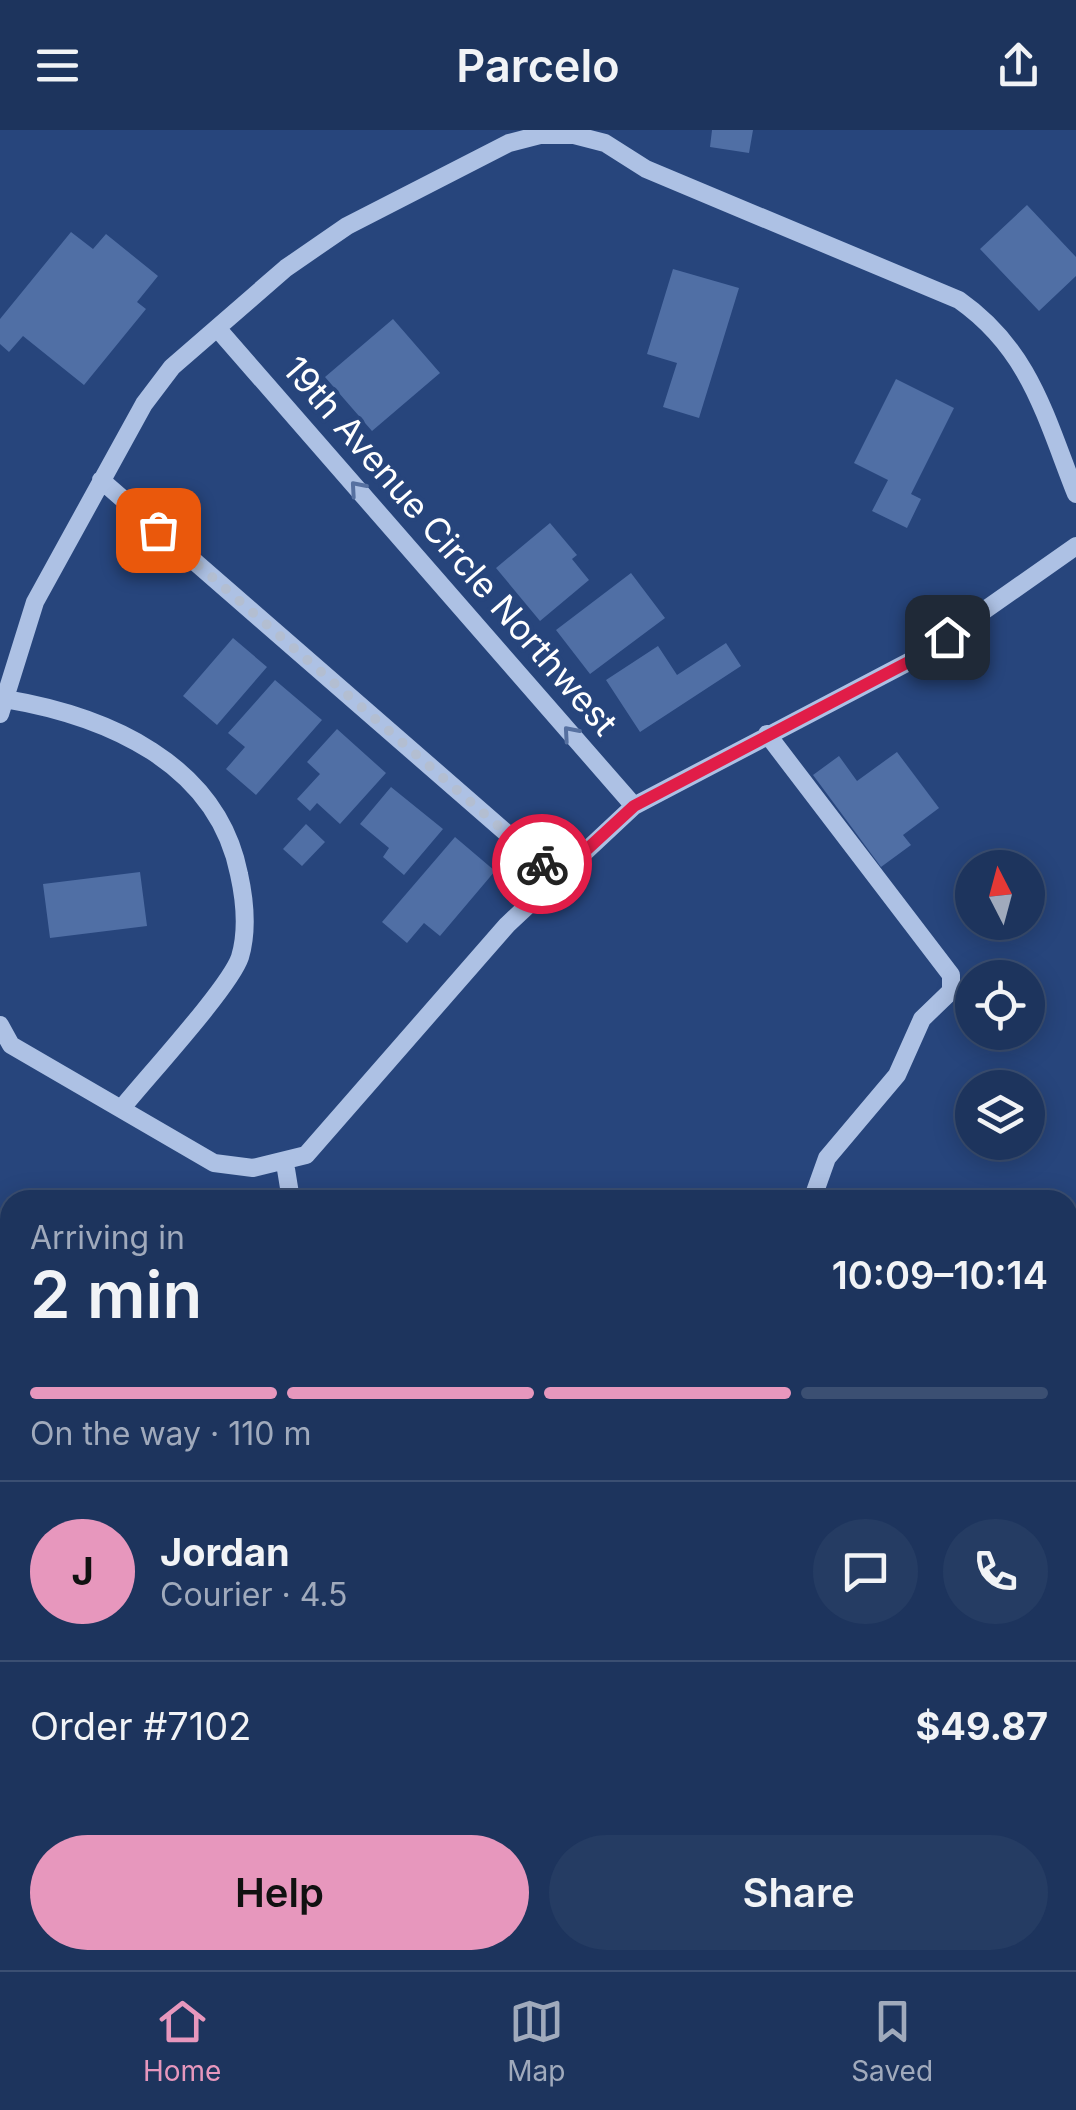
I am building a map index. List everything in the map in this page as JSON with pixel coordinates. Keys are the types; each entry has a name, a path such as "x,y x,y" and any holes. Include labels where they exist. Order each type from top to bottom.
{"street":[{"path":"122,1108 239,960 246,908 233,844 200,787 124,733 58,708 2,706 35,602 144,404 172,367 286,268 347,226 509,144 540,135 574,135 605,143 646,169 959,300 988,320 1014,350 1032,384 1076,494"},
{"name":"19th Avenue Circle Northwest","path":"217,328 634,806"},
{"path":"102,480 557,877"},
{"path":"0,1025 10,1045 214,1163 253,1168 306,1155 507,925 634,806 918,657 1076,546"},
{"path":"766,734 951,975 952,991 922,1019 897,1075 827,1158 816,1190"},
{"path":"285,1163 289,1190"}],"building":[{"path":"712,130 753,130 749,153 710,147"},
{"path":"1027,205 1076,257 1076,276 1039,311 980,249"},
{"path":"71,232 93,249 106,234 158,276 137,302 146,309 84,385 23,336 9,352 0,344 0,319"},
{"path":"673,269 739,288 699,418 663,407 677,363 647,354"},
{"path":"393,319 440,373 372,431 325,377"},
{"path":"896,379 954,408 911,494 921,499 907,528 872,511 888,480 854,463"},
{"path":"550,523 577,555 572,559 589,580 540,621 496,568"},
{"path":"631,573 665,618 590,674 556,630"},
{"path":"233,638 267,667 217,725 183,696"},
{"path":"726,643 741,666 640,732 606,680 658,646 677,675"},
{"path":"275,680 322,720 256,795 226,769 245,747 228,733"},
{"path":"337,729 386,773 340,824 317,803 310,811 297,799 320,774 307,762"},
{"path":"897,752 939,808 903,835 911,845 881,867 813,775 839,756 857,781"},
{"path":"391,787 443,829 404,875 383,857 389,848 360,824"},
{"path":"306,824 325,842 302,866 283,849"},
{"path":"455,837 495,871 440,936 424,923 407,943 382,922"},
{"path":"140,872 147,926 50,938 43,884"}],"way so far":[{"path":"158,530 542,864"}],"route":[{"path":"542,864 557,877 634,806 918,657 947,637"}]}
